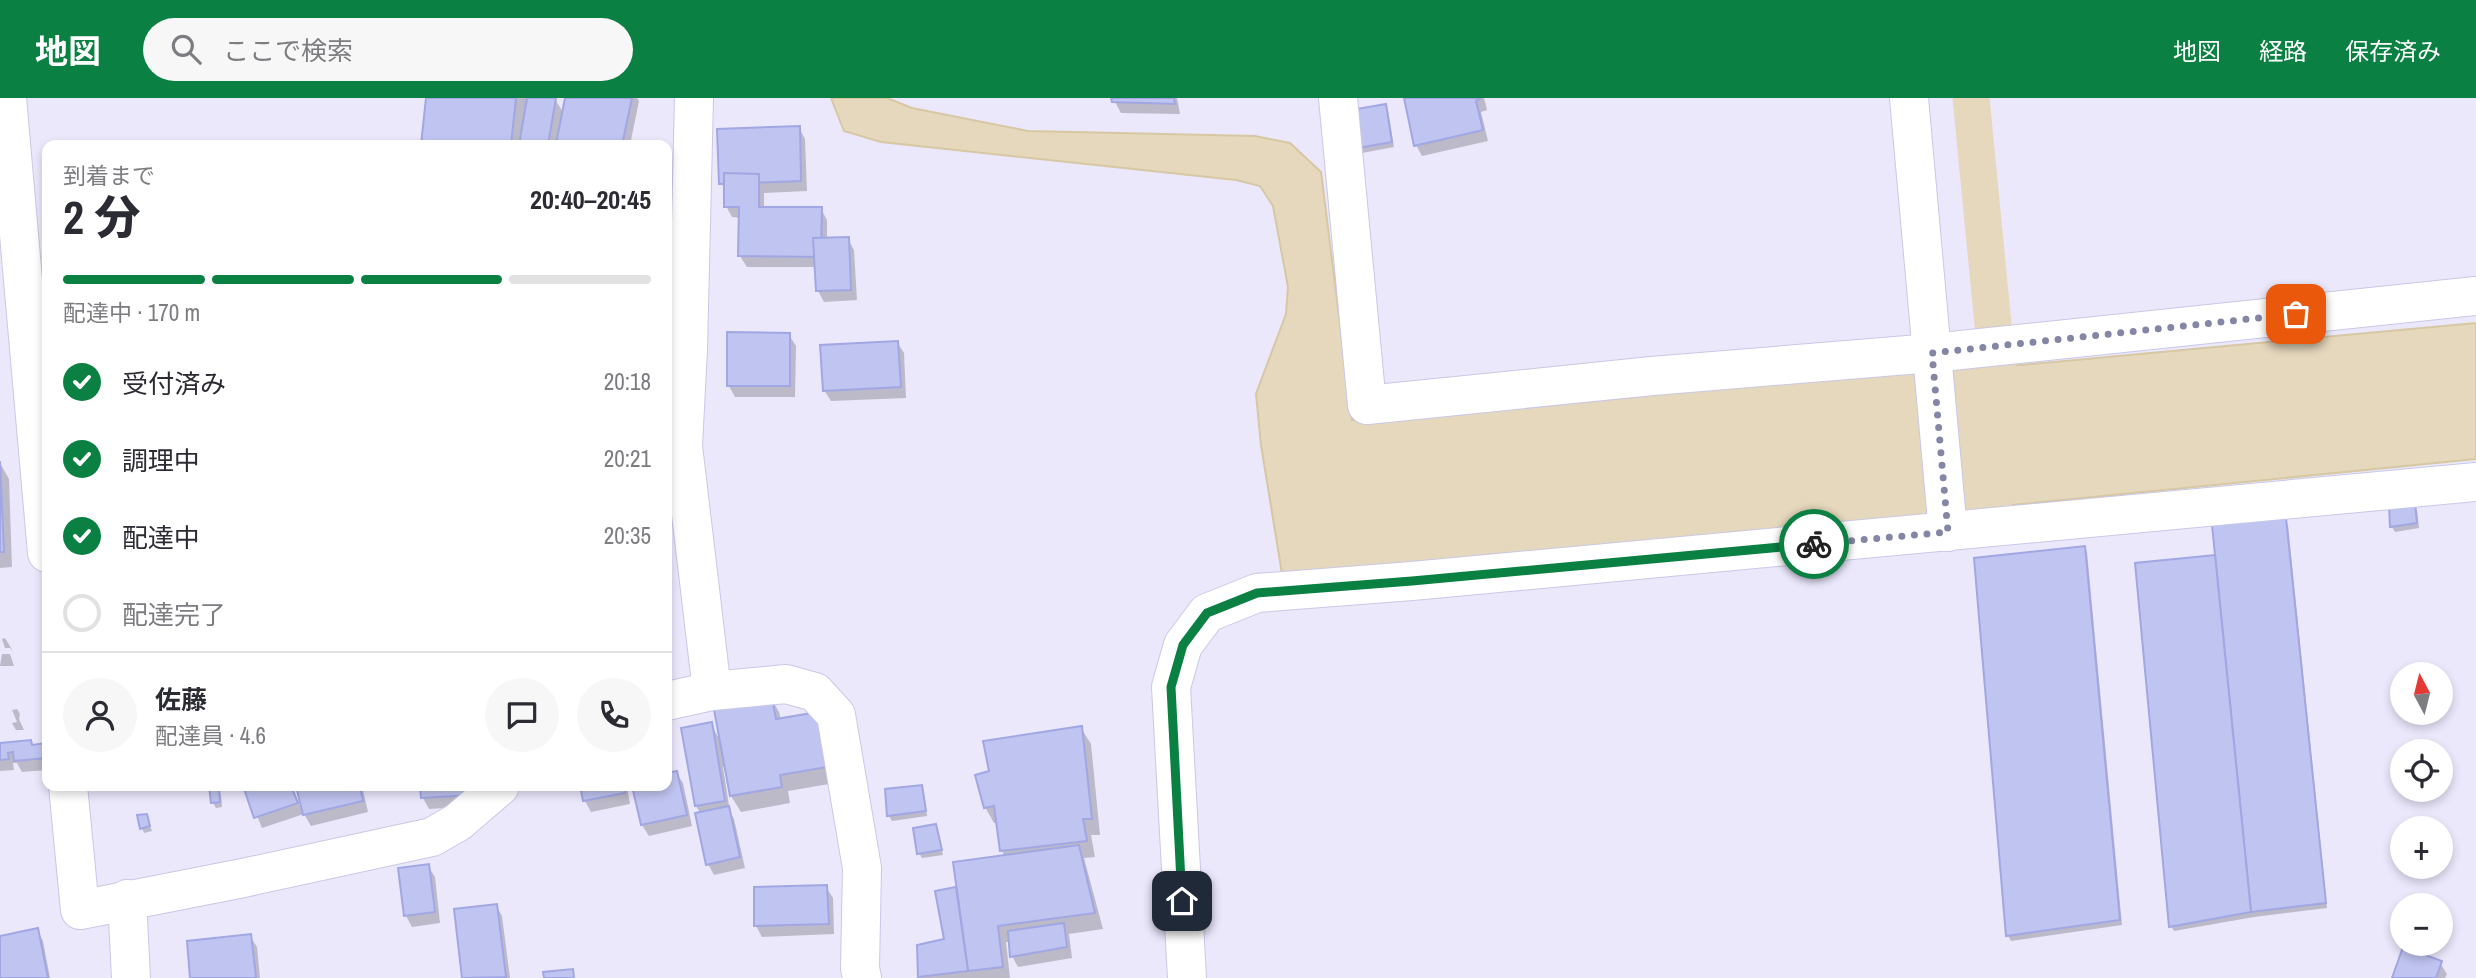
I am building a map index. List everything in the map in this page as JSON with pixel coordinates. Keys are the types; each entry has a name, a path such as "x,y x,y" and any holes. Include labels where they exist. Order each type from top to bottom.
{"street":[{"path":"7,98 42,496"},
{"path":"694,98 683,446 712,691"},
{"path":"1338,98 1367,405 1652,376 1933,363 2476,296"},
{"path":"1909,98 1948,524"},
{"path":"1187,978 1171,687 1183,645 1207,613 1257,593 1412,581 1948,524 2476,482"},
{"path":"672,701 712,691 786,684 815,692 836,715 862,868 862,978"},
{"path":"68,791 80,910 432,837 458,822 494,791"},
{"path":"127,899 131,978"}],"shaded area":[{"path":"831,98 887,98 912,108 1028,131 1255,136 1290,143 1321,172 1352,420 1862,375 1864,370 1945,375 1957,361 2005,354 2009,366 2476,323 2476,459 2013,505 2014,512 1932,510 1923,521 1282,574 1261,445 1256,394 1286,314 1288,287 1273,206 1260,186 1236,180 881,142 844,131"}],"building":[{"path":"426,98 516,98 512,140 422,140"},
{"path":"527,98 556,98 549,140 520,140"},
{"path":"565,98 632,98 623,140 557,140"},
{"path":"1111,98 1174,98 1175,104 1112,102"},
{"path":"1404,98 1481,98 1476,101 1483,130 1414,146"},
{"path":"1386,104 1392,142 1358,148 1351,110"},
{"path":"800,126 801,181 719,184 717,129"},
{"path":"724,173 759,174 759,207 822,207 821,257 738,256 739,207 724,207"},
{"path":"849,237 851,290 816,291 813,238"},
{"path":"727,332 790,333 790,386 727,386"},
{"path":"898,341 901,387 823,391 820,345"},
{"path":"0,461 4,552 0,552"},
{"path":"2415,503 2417,523 2390,527 2389,506"},
{"path":"2286,518 2326,903 2251,912 2212,525"},
{"path":"2085,546 2120,920 2006,936 1974,558"},
{"path":"2215,555 2251,912 2169,927 2135,563"},
{"path":"771,694 776,719 818,712 827,767 780,775 782,787 730,796 713,704"},
{"path":"712,722 725,801 695,806 681,728"},
{"path":"1082,726 1092,819 1083,819 1087,841 1000,851 994,806 984,808 975,775 989,771 983,741"},
{"path":"31,740 32,745 42,744 42,758 14,761 13,752 8,753 9,759 0,760 0,743"},
{"path":"677,771 687,815 641,825 633,791 672,791 672,772"},
{"path":"922,785 926,811 887,816 885,789"},
{"path":"210,791 219,791 220,802 211,803"},
{"path":"245,791 293,791 298,803 254,818"},
{"path":"297,791 361,791 363,801 303,815"},
{"path":"420,791 472,791 472,795 421,798"},
{"path":"581,791 625,791 625,793 583,801"},
{"path":"729,806 740,857 706,865 695,813"},
{"path":"147,814 150,826 140,829 137,815"},
{"path":"936,824 942,850 917,854 913,828"},
{"path":"1079,845 1095,913 998,926 1003,967 968,971 953,862"},
{"path":"429,864 435,912 404,916 398,868"},
{"path":"827,885 829,924 754,926 754,887"},
{"path":"956,887 968,971 918,977 917,945 944,939 935,891"},
{"path":"497,904 506,977 462,978 454,909"},
{"path":"1064,923 1067,947 1010,957 1008,931"},
{"path":"38,928 48,978 0,978 0,936"},
{"path":"251,934 256,978 190,978 187,941"},
{"path":"2400,956 2428,956 2442,961 2436,978 2392,978"},
{"path":"573,969 574,978 544,978 543,972"}],"waterway":[{"path":"1971,98 1998,376"}],"way so far":[{"path":"1814,544 1948,532 1932,353 2296,314"}],"route":[{"path":"1182,901 1171,687 1183,645 1207,613 1257,593 1814,544"}]}
